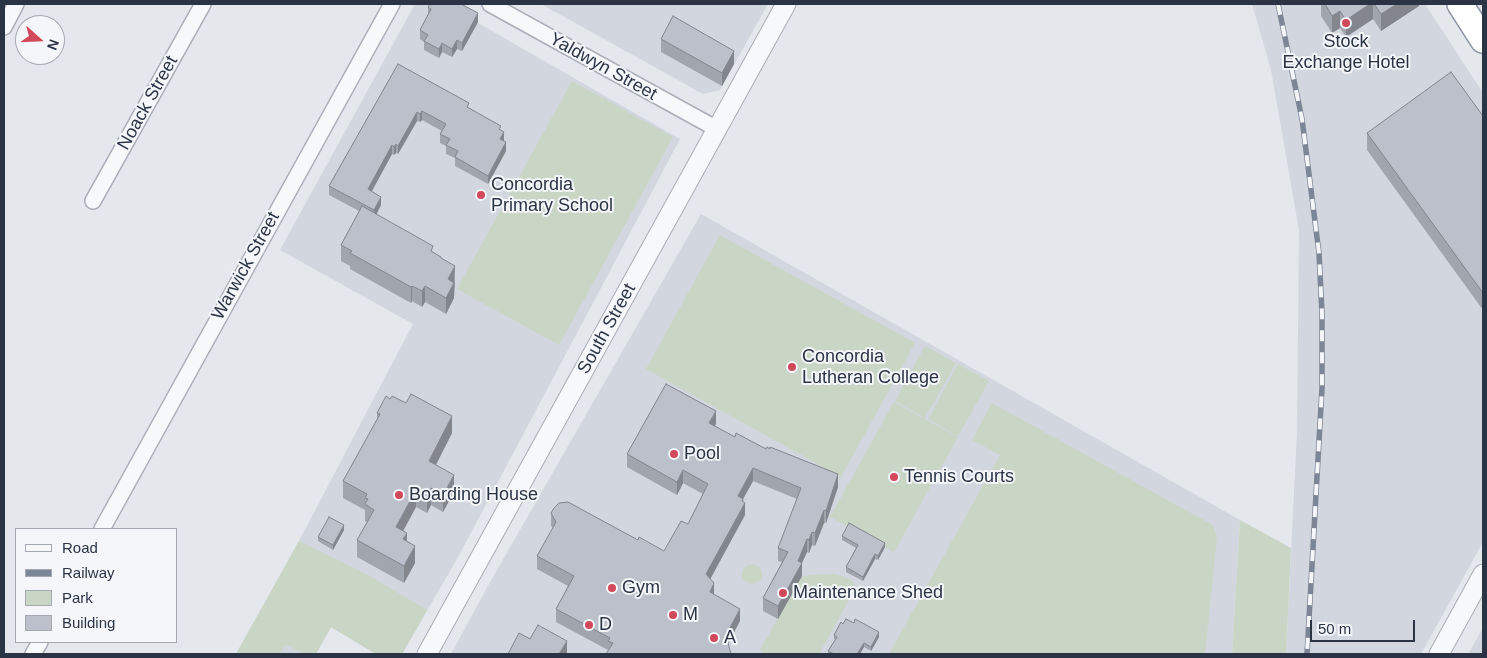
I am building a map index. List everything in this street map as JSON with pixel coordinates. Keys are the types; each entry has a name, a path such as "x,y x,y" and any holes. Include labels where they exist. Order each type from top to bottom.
{"highway":[{"path":"1460,4 1483,40"}],"street":[{"path":"4,27 16,4"},
{"name":"Noack Street","path":"93,201 203,4"},
{"name":"Warwick Street","path":"103,528 392,4"},
{"name":"Yaldwyn Street","path":"490,4 717,129"},
{"name":"South Street","path":"427,654 786,4"},
{"path":"1438,654 1483,574"},
{"path":"33,654 39,643"}],"shaded area":[{"name":"Concordia Primary School","path":"415,4 445,4 680,139 457,559 402,654 376,654 331,627 316,654 236,654 299,541 413,324 280,250"},
{"path":"541,4 768,4 720,90 703,94"},
{"path":"1252,4 1425,4 1483,93 1483,542 1421,654 1286,654 1297,432 1299,230 1271,70"},
{"name":"Concordia Lutheran College","path":"701,214 1240,520 1232,654 451,654 489,584"},
{"path":"1483,628 1483,654 1468,654"}],"green space":[{"path":"572,81 673,137 559,345 457,289"},
{"path":"720,235 915,343 841,477 646,369"},
{"path":"925,346 956,363 925,418 895,401"},
{"path":"958,364 989,381 958,436 928,419"},
{"name":"Tennis Courts","path":"894,402 958,437 894,552 830,517"},
{"path":"992,403 1213,526 1217,537 1205,654 889,654 1000,455 972,440"},
{"path":"1240,520 1291,548 1286,654 1232,654"},
{"path":"299,541 368,575 427,610 402,654 376,654 331,627 316,654 304,654 286,644 280,654 236,654"},
{"path":"752,564 759,567 762,574 759,581 752,584 745,581 742,574 745,567"},
{"path":"835,574 847,577 853,581 856,587 819,654 764,654 760,650 802,576"}],"building":[{"path":"430,4 461,4 478,13 462,43 457,40 452,49 442,43 439,49 424,41 428,35 420,30 431,9 428,7"},
{"path":"1325,4 1370,4 1346,20 1340,11 1332,16"},
{"path":"1374,4 1397,4 1381,14"},
{"path":"673,16 734,51 722,73 661,39"},
{"path":"398,64 469,103 467,107 501,126 499,129 504,132 500,139 506,142 488,176 455,157 458,151 446,145 450,139 440,134 446,124 422,111 420,114 417,112 398,146 396,144 394,147 392,145 368,189 381,197 374,210 329,186"},
{"path":"1451,72 1483,116 1483,293 1367,133"},
{"path":"362,206 433,246 431,251 455,266 448,279 454,283 446,298 425,286 422,291 411,287 350,253 352,251 341,245"},
{"path":"666,384 716,411 709,423 735,437 736,433 766,449 767,447 770,449 770,447 838,474 826,511 824,510 815,533 812,532 809,540 807,539 798,561 802,563 778,606 763,598 788,552 778,548 801,488 753,468 738,496 745,503 706,574 714,583 710,592 740,609 726,635 731,654 606,654 613,643 608,641 610,638 556,609 574,576 537,556 556,522 551,513 559,503 568,502 638,540 639,537 664,551 681,521 688,524 708,484 683,470 677,482 627,454"},
{"name":"Boarding House","path":"411,394 452,416 429,461 454,475 443,495 431,488 427,496 416,490 396,527 407,533 403,539 415,546 404,566 357,540 374,510 365,504 368,499 365,498 367,494 343,481 380,414 377,413 386,396 390,399 392,396 406,403"},
{"path":"329,517 344,525 333,545 318,537"},
{"path":"849,523 885,543 878,556 875,554 863,577 846,567 858,545 842,536"},
{"path":"846,619 854,623 855,619 879,632 871,647 864,643 857,654 834,654 828,651 837,637 834,635 841,622 843,624"},
{"path":"538,625 567,641 559,654 508,654 519,633 530,639"}],"railway":[{"path":"1278,4 1302,119 1319,253 1322,314 1322,388 1307,654"}],"place":[{"name":"Stock Exchange Hotel","path":"1346,23"},
{"name":"Concordia Primary School","path":"481,195"},
{"name":"Concordia Lutheran College","path":"792,367"},
{"name":"Pool","path":"674,454"},
{"name":"Tennis Courts","path":"894,477"},
{"name":"Boarding House","path":"399,495"},
{"name":"Gym","path":"612,588"},
{"name":"Maintenance Shed","path":"783,593"},
{"name":"M","path":"673,615"},
{"name":"D","path":"589,625"},
{"name":"A","path":"714,638"}]}
